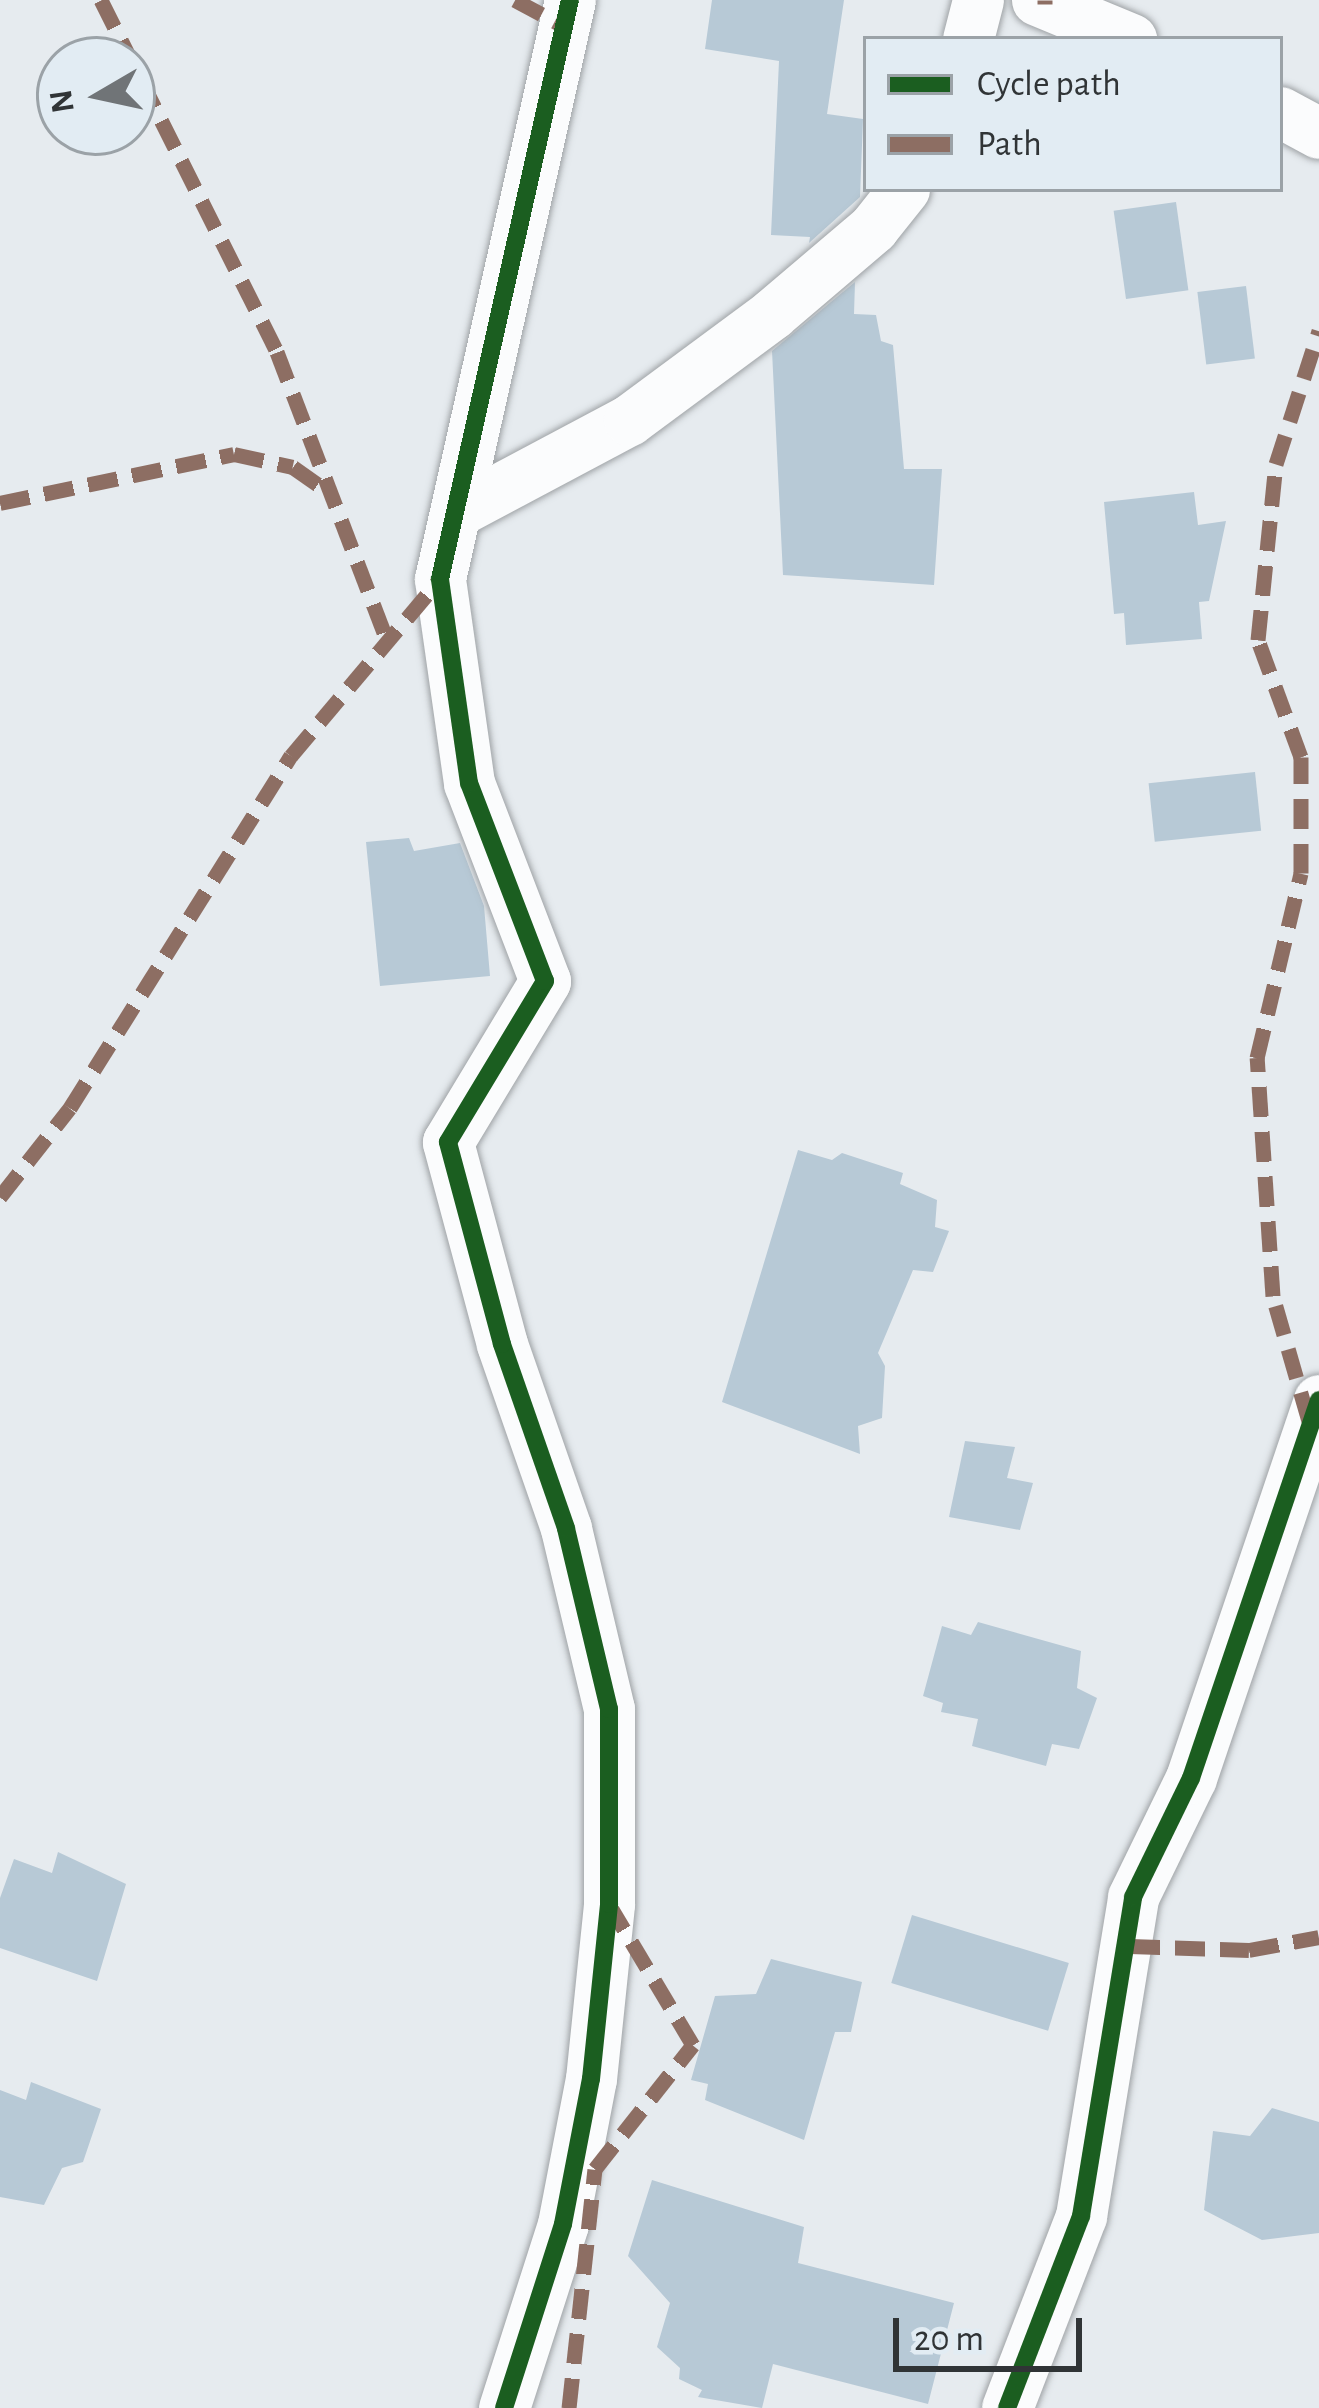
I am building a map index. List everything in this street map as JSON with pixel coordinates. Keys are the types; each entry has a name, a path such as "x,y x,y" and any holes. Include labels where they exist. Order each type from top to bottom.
{"street":[{"path":"511,2396 562,2224 591,2079 609,1904 609,1709 566,1528 502,1344 448,1142 545,981 470,783 440,579 569,0"},
{"path":"969,36 978,0"},
{"path":"1037,0 1124,36"},
{"path":"1283,114 1319,133"},
{"path":"456,512 628,421 772,314 872,228 902,192"},
{"path":"1007,2408 1081,2216 1133,1897 1191,1778 1319,1400"}],"building":[{"path":"712,0 844,0 827,114 863,119 860,197 809,243 810,237 771,235 779,61 705,49"},
{"path":"1176,202 1188,290 1126,299 1114,211"},
{"path":"855,282 854,314 876,315 881,341 893,345 904,469 942,469 934,585 783,575 772,351"},
{"path":"1246,286 1255,358 1206,364 1197,292"},
{"path":"1194,492 1198,525 1226,521 1209,601 1199,602 1202,639 1126,645 1124,613 1114,614 1104,502"},
{"path":"1255,772 1261,831 1155,842 1149,783"},
{"path":"409,838 414,851 460,843 484,906 490,976 380,986 366,842"},
{"path":"798,1150 832,1160 842,1153 903,1173 900,1184 937,1200 935,1227 949,1231 933,1272 913,1270 878,1353 885,1366 882,1418 858,1426 860,1454 722,1402"},
{"path":"965,1441 1015,1447 1007,1478 1033,1483 1020,1530 949,1517"},
{"path":"978,1622 1081,1651 1077,1688 1097,1698 1079,1749 1052,1744 1046,1766 972,1746 978,1719 941,1712 943,1703 923,1696 942,1626 971,1635"},
{"path":"58,1852 126,1884 97,1981 0,1948 0,1898 14,1859 52,1873"},
{"path":"912,1915 1069,1963 1048,2031 891,1983"},
{"path":"771,1959 862,1982 851,2032 835,2032 804,2140 705,2100 708,2084 691,2080 715,1996 756,1994"},
{"path":"31,2082 101,2109 83,2162 62,2168 44,2205 0,2197 0,2090 26,2100"},
{"path":"1272,2108 1319,2122 1319,2233 1262,2240 1204,2210 1213,2131 1250,2136"},
{"path":"652,2180 804,2227 798,2263 954,2303 928,2404 773,2364 762,2408 698,2397 702,2390 679,2379 680,2368 657,2347 670,2303 628,2256"}],"marked path":[{"path":"101,0 277,352 388,643"},
{"path":"515,0 564,26"},
{"path":"1309,1421 1273,1296 1257,1058 1301,873 1301,757 1258,640 1276,464 1319,331"},
{"path":"0,503 234,454 293,467 330,493"},
{"path":"0,1197 70,1108 291,756 440,579"},
{"path":"569,2408 595,2169 693,2045 612,1909"},
{"path":"1130,1946 1249,1950 1319,1937"}],"cycle path":[{"path":"504,2408 563,2224 591,2079 609,1904 609,1709 566,1528 502,1344 448,1142 545,981 469,783 440,579 570,0"},
{"path":"1007,2408 1081,2216 1133,1897 1191,1778 1319,1400"}]}
